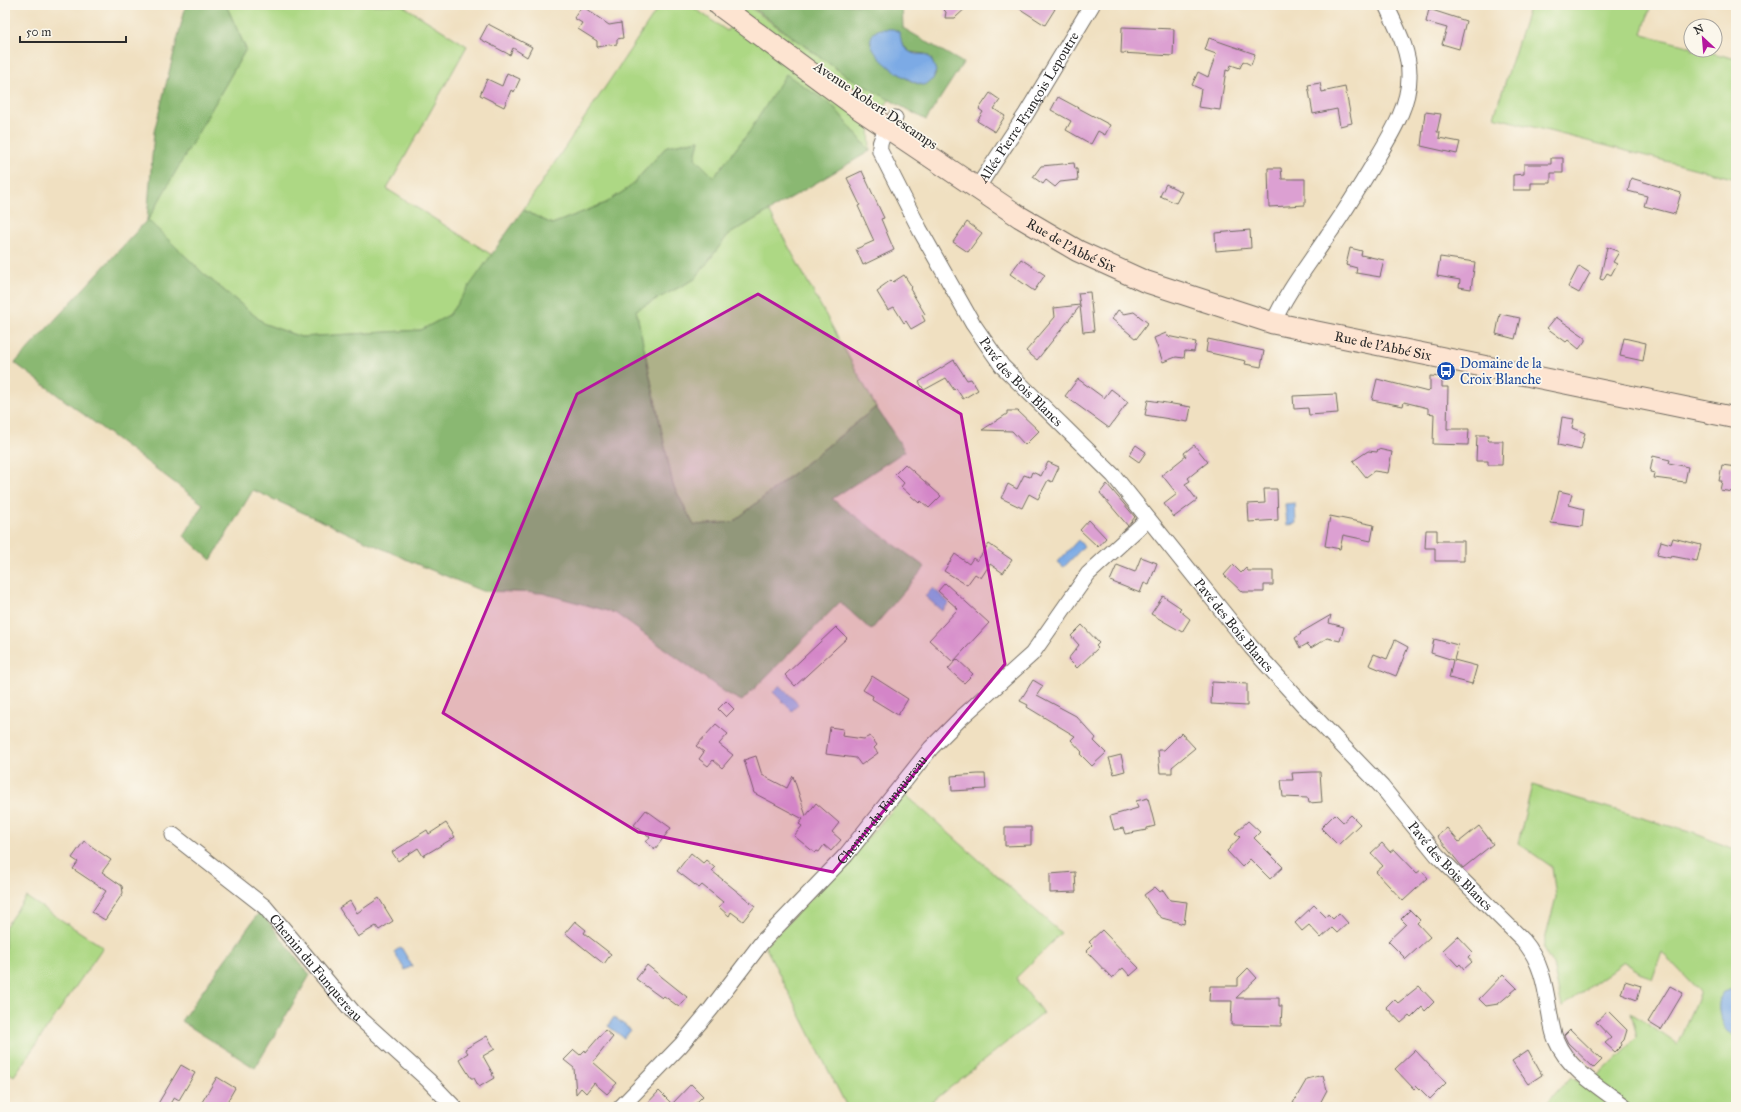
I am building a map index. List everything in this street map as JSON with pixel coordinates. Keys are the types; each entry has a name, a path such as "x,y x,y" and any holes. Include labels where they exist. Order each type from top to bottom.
{"main road":[{"name":"Avenue Robert Descamps","path":"719,5 1021,211"},
{"name":"Avenue Robert Descamps","path":"722,5 892,123"},
{"name":"Rue de l'Abbé Six","path":"1021,211 1116,261 1198,299 1273,323 1736,418"}],"street":[{"name":"Allée Pierre François Lepoutre","path":"980,183 1026,114 1092,5"},
{"path":"1273,323 1283,302 1345,212 1382,150 1405,102 1409,84 1408,62 1402,39 1386,5"},
{"name":"Pavé des Bois Blancs","path":"892,123 880,144 880,151 920,230 982,338 1011,376 1106,468 1261,658 1382,787 1437,855 1529,947 1541,968 1553,1031 1559,1047 1580,1071 1626,1107"},
{"name":"Chemin du Funquereau","path":"621,1107 681,1045 716,1003 762,942 846,855 931,748 961,718 1032,654 1088,574 1148,519"},
{"name":"Chemin du Funquereau","path":"174,835 265,907 353,1012 428,1080 454,1107"}],"highlighted area":[{"path":"758,294 961,414 1005,664 833,872 638,832 443,713 577,394"}],"green space":[{"path":"186,5 226,5 246,49 148,220 204,274 265,324 301,337 421,330 449,315 523,210 552,224 606,203 630,187 667,146 699,140 695,158 714,177 749,132 786,74 834,107 870,151 728,235 695,279 636,310 673,485 694,525 733,522 876,407 905,451 832,499 925,567 871,630 840,602 742,701 726,693 615,613 542,593 482,591 412,562 253,490 211,560 184,536 203,504 15,363 147,220 154,132"},
{"path":"226,5 402,5 467,46 387,189 492,255 449,315 421,330 301,337 265,324 204,274 147,220 246,49"},
{"path":"660,5 690,5 727,31 748,6 845,75 890,99 869,126 870,151 834,107 749,132 714,177 695,158 699,140 667,146 630,187 606,203 552,224 523,210"},
{"path":"749,5 902,5 903,28 963,63 926,120 845,75","holes":["878,30 901,43 910,52 926,54 931,58 936,75 921,85 906,78 883,61 873,48 870,41"]},
{"path":"1530,5 1651,5 1642,34 1683,45 1683,58 1723,58 1723,56 1736,59 1736,179 1494,117"},
{"path":"769,211 876,407 733,522 694,526 673,486 636,310 695,279 728,235"},
{"path":"1532,785 1696,834 1736,850 1736,1107 1543,1107 1571,1076 1589,1089 1597,1077 1637,1038 1631,1013 1677,1044 1700,992 1662,952 1652,980 1624,962 1562,1007 1553,965 1543,948 1556,897 1552,867 1518,843"},
{"path":"906,795 1061,933 1016,978 1043,1013 926,1107 847,1107 765,946 837,872"},
{"path":"26,897 103,947 14,1076 5,1070 5,927"},
{"path":"260,911 310,975 255,1068 181,1021"}],"water":[{"path":"880,29 893,29 899,32 902,43 906,49 911,53 926,55 933,63 936,71 933,79 925,85 918,83 907,79 885,63 876,54 871,44 872,36"},
{"path":"1295,503 1296,524 1287,525 1285,504"},
{"path":"1078,540 1084,546 1064,567 1058,562"},
{"path":"933,588 949,603 942,611 925,596"},
{"path":"780,685 798,704 792,711 773,692"},
{"path":"401,947 412,966 405,970 394,952"},
{"path":"1736,988 1736,1037 1723,1023 1720,1017 1719,1004 1723,992"},
{"path":"614,1017 631,1030 624,1038 608,1026"}],"building":[{"path":"950,5 969,5 955,18 945,18 946,12 944,10"},
{"path":"1014,5 1049,5 1055,9 1045,25"},
{"path":"582,6 609,25 621,23 623,38 617,39 617,44 597,47 597,41 578,29 582,23 574,18"},
{"path":"1429,9 1466,21 1459,49 1442,44 1447,28 1426,22"},
{"path":"488,24 532,47 527,57 513,48 510,55 480,39"},
{"path":"1122,27 1174,29 1173,56 1121,53"},
{"path":"1209,38 1255,54 1251,65 1243,61 1240,68 1231,65 1229,71 1226,70 1220,110 1198,107 1201,89 1192,85 1198,72 1208,77 1216,54 1205,50"},
{"path":"507,73 520,79 514,92 511,90 504,107 480,95 487,79 502,86"},
{"path":"1320,83 1322,92 1345,87 1352,123 1340,126 1337,109 1313,114 1308,85"},
{"path":"990,93 1000,100 994,109 1005,116 995,132 977,121 983,112 979,109"},
{"path":"1058,97 1110,125 1105,135 1098,131 1091,144 1066,130 1071,121 1051,110"},
{"path":"1425,112 1441,114 1437,132 1440,132 1439,138 1460,142 1457,154 1421,146"},
{"path":"1551,158 1563,158 1563,173 1551,173 1551,183 1531,183 1531,190 1513,190 1513,175 1524,174 1524,164 1551,164"},
{"path":"1074,163 1075,169 1077,169 1078,180 1060,182 1055,187 1046,180 1043,184 1033,177 1041,166"},
{"path":"1268,168 1281,168 1282,179 1305,179 1305,205 1269,207"},
{"path":"862,171 884,218 881,219 894,250 863,265 856,249 874,241 858,206 860,205 847,178"},
{"path":"1631,178 1681,193 1675,214 1644,206 1647,196 1628,191"},
{"path":"1166,184 1182,192 1176,203 1160,196"},
{"path":"967,222 982,233 968,252 953,242"},
{"path":"1250,230 1251,248 1216,251 1215,233"},
{"path":"1607,247 1619,252 1613,262 1617,264 1611,275 1607,273 1603,280 1600,279"},
{"path":"1350,248 1362,251 1361,255 1384,260 1380,277 1356,273 1357,268 1346,265"},
{"path":"1440,257 1475,262 1471,289 1459,287 1460,280 1437,276"},
{"path":"1021,259 1045,275 1034,291 1010,274"},
{"path":"1579,266 1590,273 1579,293 1568,287"},
{"path":"904,275 912,287 910,289 925,314 922,315 925,321 911,329 906,321 904,323 894,307 888,310 877,292 891,280 893,282"},
{"path":"1090,292 1094,331 1083,332 1080,306 1037,360 1026,351 1055,317 1054,308 1080,305 1078,293"},
{"path":"1118,310 1124,314 1134,312 1148,323 1136,339 1112,319"},
{"path":"1500,314 1520,318 1515,339 1496,334"},
{"path":"1556,317 1585,337 1585,341 1579,349 1568,340 1566,342 1547,328"},
{"path":"1166,333 1167,336 1196,342 1194,352 1185,351 1184,358 1176,357 1163,362 1154,338"},
{"path":"1624,338 1646,343 1643,361 1620,356"},
{"path":"1208,339 1264,351 1261,367 1245,364 1246,361 1206,352"},
{"path":"954,360 967,380 971,379 978,390 963,399 956,388 954,390 946,378 924,390 919,382"},
{"path":"1430,376 1442,377 1442,387 1448,387 1447,429 1469,429 1468,445 1433,444 1434,414 1428,413 1428,408 1404,402 1403,406 1372,400 1377,379 1428,392 1430,390"},
{"path":"1078,379 1104,398 1111,389 1128,402 1109,428 1065,396"},
{"path":"1336,394 1338,413 1309,415 1308,408 1294,409 1293,396"},
{"path":"1148,400 1191,407 1188,422 1145,415"},
{"path":"1007,411 1018,411 1039,431 1025,445 1012,431 982,430 1007,414"},
{"path":"1562,417 1574,419 1572,428 1585,433 1581,450 1558,445"},
{"path":"1477,435 1489,435 1488,441 1503,441 1502,465 1488,465 1488,461 1476,461"},
{"path":"1136,445 1146,452 1139,462 1129,455"},
{"path":"1194,445 1208,462 1188,478 1190,481 1185,484 1197,500 1174,517 1164,504 1177,494 1162,475 1186,456 1184,453"},
{"path":"1378,449 1392,452 1388,473 1374,471 1366,477 1353,461 1368,451 1377,452"},
{"path":"1653,456 1670,460 1669,463 1688,467 1685,482 1654,478 1655,473 1650,472"},
{"path":"1048,462 1059,467 1052,482 1048,480 1038,499 1029,494 1022,508 1001,498 1008,484 1017,489 1024,475 1030,477 1032,472 1041,476"},
{"path":"905,464 941,496 929,508 921,501 919,503 901,487 904,483 895,474"},
{"path":"1722,465 1736,467 1736,481 1733,492 1720,490 1722,481 1719,481"},
{"path":"1107,484 1135,517 1128,526 1100,493"},
{"path":"1264,489 1277,489 1278,520 1249,522 1248,504 1265,503"},
{"path":"1559,491 1572,494 1569,505 1584,509 1582,527 1551,523"},
{"path":"1330,516 1374,525 1371,541 1343,535 1340,549 1325,546"},
{"path":"1089,520 1106,538 1098,547 1080,530"},
{"path":"1426,530 1437,530 1437,541 1464,541 1464,561 1435,561 1435,548 1425,548"},
{"path":"1673,538 1701,545 1697,561 1657,555 1661,541 1671,544"},
{"path":"989,544 1012,560 1003,573 990,564 981,578 975,574 967,585 944,571 955,554 969,564 973,558 977,561"},
{"path":"1141,557 1157,563 1149,585 1144,583 1140,593 1110,581 1117,565 1135,572"},
{"path":"1233,565 1241,573 1246,568 1248,571 1273,571 1273,585 1264,585 1264,592 1242,592 1224,575"},
{"path":"945,583 989,623 953,662 929,640 958,609 938,591"},
{"path":"1163,596 1181,608 1179,610 1190,619 1182,632 1151,614"},
{"path":"1331,615 1329,623 1344,627 1340,641 1327,638 1311,648 1307,644 1300,648 1295,638 1301,634 1300,633"},
{"path":"1082,625 1099,643 1096,646 1098,648 1077,668 1068,659 1079,645 1071,636"},
{"path":"836,627 847,638 795,686 785,675"},
{"path":"1434,639 1458,645 1454,660 1477,666 1472,684 1449,678 1453,660 1431,653"},
{"path":"1395,640 1408,647 1396,676 1369,665 1374,654 1387,659"},
{"path":"957,659 973,674 964,683 948,669"},
{"path":"872,676 908,699 898,715 872,699 873,696 863,690"},
{"path":"1033,680 1043,686 1037,695 1076,716 1096,738 1094,741 1106,753 1092,766 1080,754 1082,752 1071,740 1075,736 1027,707 1028,705 1020,701"},
{"path":"1212,682 1247,684 1247,706 1211,704"},
{"path":"726,701 734,709 726,717 718,709"},
{"path":"716,724 728,734 719,744 733,755 722,768 713,760 708,766 699,759 704,752 696,746"},
{"path":"830,727 843,729 842,736 864,739 870,736 877,745 874,748 878,753 861,765 856,758 826,754"},
{"path":"1181,733 1195,748 1172,767 1172,773 1160,773 1158,750 1164,750"},
{"path":"1121,755 1125,771 1114,774 1109,758"},
{"path":"756,756 762,775 787,788 793,776 806,816 816,803 839,823 832,832 841,840 831,851 824,845 819,852 817,851 815,853 794,836 802,826 799,824 803,819 754,793 744,760"},
{"path":"1320,772 1322,802 1309,803 1308,798 1283,797 1281,780 1293,780 1292,773"},
{"path":"985,774 986,789 952,791 951,776"},
{"path":"1148,798 1155,826 1147,828 1147,830 1125,834 1123,828 1114,830 1110,816 1138,808 1136,801"},
{"path":"646,810 671,828 655,849 646,842 650,837 634,825"},
{"path":"1335,814 1343,822 1351,815 1360,824 1338,845 1321,828"},
{"path":"1248,821 1260,832 1254,838 1283,867 1270,879 1250,859 1242,867 1227,851 1240,837 1235,833"},
{"path":"446,823 455,837 423,856 418,848 398,861 392,852 427,830 429,834"},
{"path":"1479,826 1493,844 1463,868 1437,836 1447,828 1459,842"},
{"path":"1005,827 1031,827 1031,845 1005,846"},
{"path":"84,841 111,860 102,872 122,886 123,893 105,920 92,912 106,891 73,869 78,862 72,858"},
{"path":"1382,843 1390,852 1394,849 1417,873 1421,870 1428,878 1403,901 1376,872 1383,866 1371,853"},
{"path":"691,853 703,863 706,860 715,868 712,871 755,906 743,921 731,912 729,916 719,907 723,902 702,885 699,888 677,871"},
{"path":"1075,872 1076,892 1050,893 1050,874"},
{"path":"1155,887 1160,892 1163,890 1170,900 1187,902 1184,924 1162,918 1157,914 1144,895"},
{"path":"379,898 393,921 379,930 376,926 358,937 339,908 350,901 357,913"},
{"path":"1314,905 1326,917 1328,914 1333,919 1339,913 1348,923 1337,933 1332,928 1321,938 1309,925 1302,931 1295,923"},
{"path":"1410,910 1420,920 1417,923 1430,937 1406,959 1388,941 1406,924 1401,919"},
{"path":"575,921 586,930 584,933 611,954 604,964 565,933"},
{"path":"1102,930 1139,968 1130,976 1123,968 1112,978 1086,951 1092,945 1089,942"},
{"path":"1458,936 1473,952 1468,957 1472,962 1464,969 1460,964 1458,966 1443,950"},
{"path":"647,965 687,997 679,1007 664,996 662,998 636,979"},
{"path":"1248,968 1257,978 1236,998 1279,998 1279,1006 1282,1006 1281,1026 1231,1025 1232,1001 1209,1001 1210,986 1238,986 1238,978"},
{"path":"1503,974 1517,988 1498,1004 1486,1006 1479,999"},
{"path":"1625,981 1641,986 1637,1000 1621,994"},
{"path":"1419,986 1434,1002 1425,1011 1422,1007 1411,1018 1409,1016 1401,1023 1386,1007 1394,999 1398,1003"},
{"path":"1670,986 1683,993 1661,1030 1648,1022"},
{"path":"1608,1011 1627,1030 1624,1040 1621,1043 1622,1045 1615,1052 1605,1043 1611,1038 1596,1022"},
{"path":"1570,1029 1602,1060 1594,1068 1568,1043 1564,1035"},
{"path":"605,1030 613,1037 593,1062 617,1083 607,1094 594,1083 586,1093 581,1088 576,1094 574,1068 564,1060 574,1050 580,1055 585,1050 586,1052"},
{"path":"487,1036 495,1049 483,1056 494,1078 479,1087 474,1078 471,1078 459,1059 468,1053 465,1049"},
{"path":"1415,1050 1446,1083 1430,1099 1417,1086 1414,1089 1395,1069"},
{"path":"1528,1050 1542,1075 1528,1084 1512,1061"},
{"path":"181,1065 195,1073 179,1100 174,1097 168,1107 156,1107"},
{"path":"1323,1075 1327,1090 1318,1107 1300,1107 1293,1103 1307,1079"},
{"path":"217,1077 235,1088 224,1107 199,1107"},
{"path":"691,1084 703,1096 692,1107 644,1107 659,1091 672,1104"}],"place":[{"name":"Domaine de la Croix Blanche","path":"1446,371"}]}
